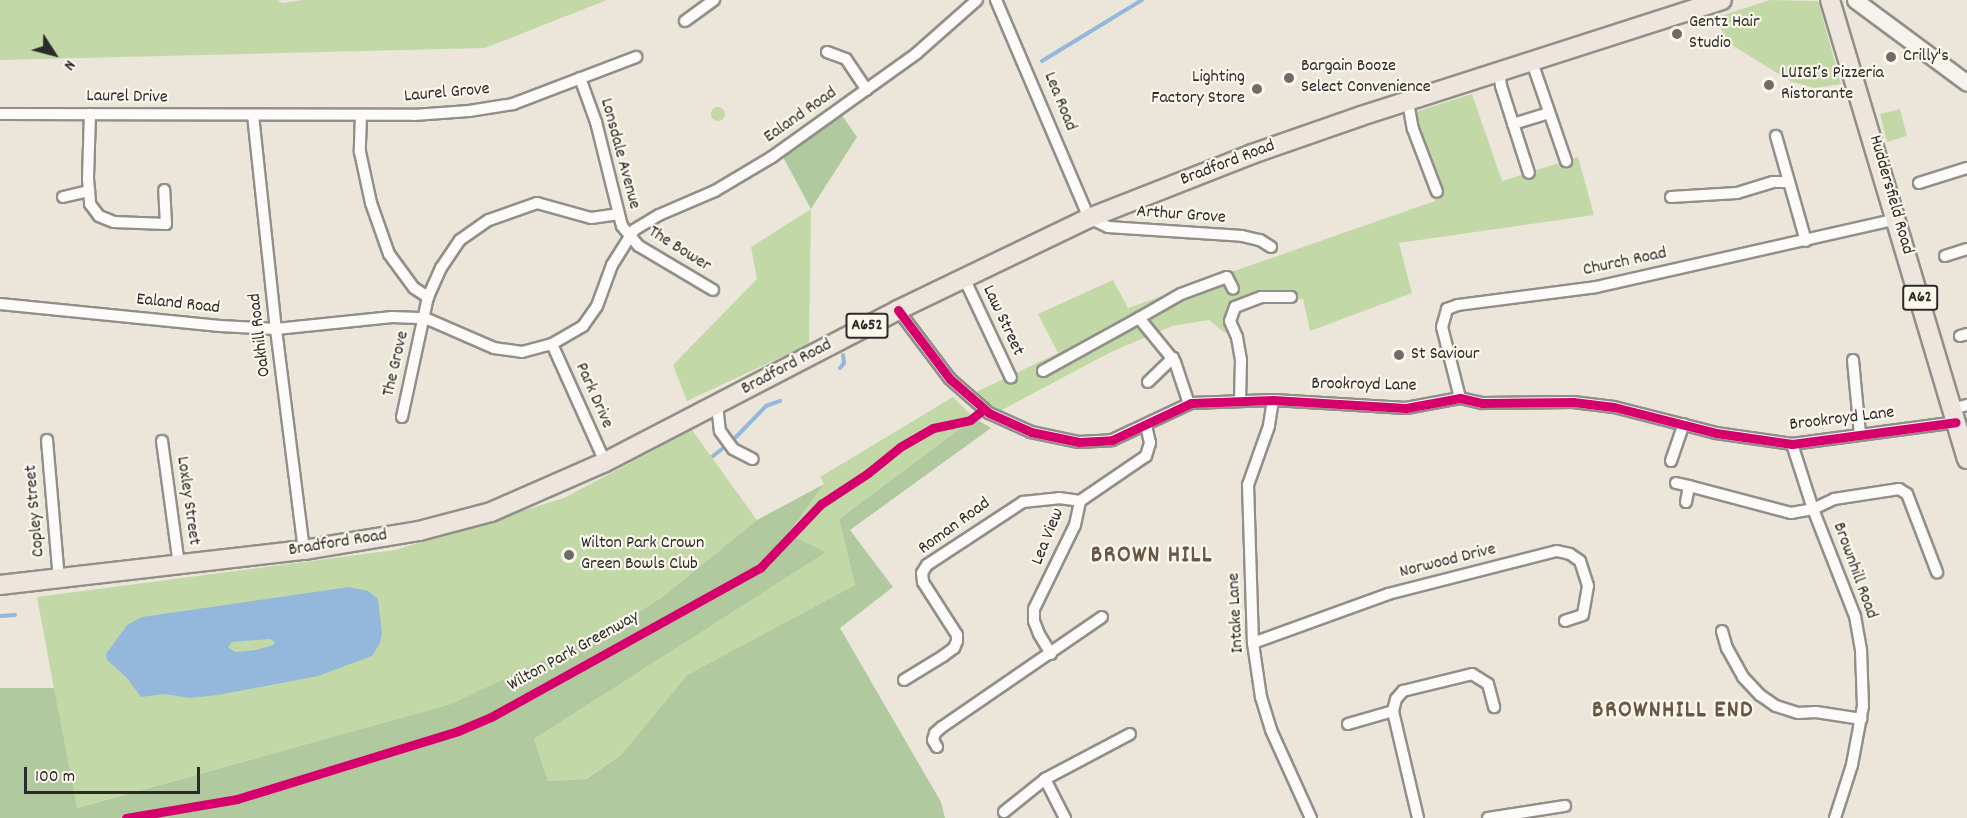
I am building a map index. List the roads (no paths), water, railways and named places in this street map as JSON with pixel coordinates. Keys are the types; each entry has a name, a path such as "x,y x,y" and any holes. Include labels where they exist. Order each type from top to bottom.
{"main road":[{"name":"Bradford Road","path":"0,585 304,550 419,531 491,512 605,462 898,310 1089,218 1252,154 1722,0"},
{"name":"Huddersfield Road","path":"1830,0 1958,412 1967,459"}],"street":[{"path":"685,21 714,0"},
{"name":"Ealand Road","path":"629,237 643,223 747,173 917,53 977,0"},
{"name":"Lea Road","path":"996,0 1089,218"},
{"path":"1855,0 1967,83"},
{"path":"827,52 846,59 867,90"},
{"name":"Laurel Grove","path":"253,115 436,114 513,104 636,57"},
{"path":"1532,62 1566,161"},
{"path":"1499,73 1530,173"},
{"name":"Lonsdale Avenue","path":"580,78 596,122 618,214 629,237"},
{"path":"1408,102 1413,129 1437,192"},
{"path":"1514,124 1549,113"},
{"name":"Laurel Drive","path":"0,114 253,115"},
{"path":"90,114 90,204 99,216 114,222 166,224 164,190"},
{"name":"Oakhill Road","path":"253,115 276,329 304,550"},
{"path":"361,115 360,153 371,203 389,254 414,288 428,297"},
{"path":"1776,136 1806,241"},
{"path":"1919,183 1967,168"},
{"path":"1671,197 1737,193 1773,182 1789,182"},
{"path":"63,197 89,191"},
{"name":"The Grove","path":"402,417 428,297 441,268 460,240 489,220 537,203 591,218 618,214"},
{"name":"Arthur Grove","path":"1089,218 1108,227 1242,236 1260,240 1271,247"},
{"name":"Church Road","path":"1460,398 1442,327 1447,309 1458,305 1596,287 1897,219"},
{"path":"425,318 494,348 522,352 552,344 583,326 597,306 612,265 629,237"},
{"name":"The Bower","path":"629,237 639,246 713,290"},
{"path":"1945,256 1967,249"},
{"path":"1043,370 1181,294 1227,277 1233,289"},
{"name":"Law Street","path":"964,279 1011,378"},
{"path":"1240,400 1241,360 1237,337 1230,321 1235,307 1260,297 1292,297"},
{"name":"Ealand Road","path":"0,304 220,326 276,329 392,317 425,318"},
{"name":"Brookroyd Lane","path":"898,310 950,379 989,413 1031,432 1079,442 1112,440 1189,404 1240,400 1406,408 1460,398 1482,403 1573,402 1614,407 1716,433 1792,444 1860,434 1958,412"},
{"path":"1139,318 1173,358 1189,404"},
{"name":"Park Drive","path":"552,344 605,462"},
{"path":"1148,381 1173,358"},
{"path":"1853,360 1860,434"},
{"name":"Intake Lane","path":"1273,400 1269,426 1248,485 1253,643 1261,696 1271,730 1311,818"},
{"path":"717,404 720,431 733,449 753,459"},
{"name":"Lea View","path":"1051,654 1039,634 1034,609 1075,525 1080,501 1146,456 1150,443 1146,424"},
{"path":"1671,460 1684,424"},
{"name":"Copley Street","path":"47,440 58,580"},
{"name":"Loxley Street","path":"162,441 179,565"},
{"name":"Brownhill Road","path":"1792,444 1813,509 1855,616 1862,651 1861,719 1852,765 1836,818"},
{"path":"1676,483 1791,513 1813,509 1834,500 1899,489 1907,494 1937,572"},
{"path":"1686,502 1689,486"},
{"name":"Roman Road","path":"904,680 944,656 954,648 957,641 957,635 923,582 921,573 927,565 1023,502 1059,498 1080,501"},
{"name":"Norwood Drive","path":"1253,643 1388,594 1557,552 1570,554 1580,561 1588,586 1583,615 1565,621"},
{"path":"937,747 933,740 935,733 942,727 1102,617"},
{"path":"1722,631 1726,648 1743,677 1776,706 1798,713 1816,712 1861,719"},
{"path":"1418,818 1393,711 1396,699 1403,691 1472,674 1488,684 1494,707"},
{"path":"1348,724 1393,711"},
{"path":"1004,812 1045,778 1130,734"},
{"path":"1045,778 1065,818"},
{"path":"1488,818 1565,806"}],"water":[{"path":"349,587 368,591 378,599 382,634 380,643 372,656 318,676 218,695 190,698 164,694 141,697 126,677 107,660 106,654 127,625 142,617","holes":["270,639 275,642 273,645 256,650 235,652 228,647 232,642"]}],"waterway":[{"path":"1042,61 1142,0"},
{"path":"840,368 844,363 843,355"},
{"path":"736,437 766,406 780,401"},
{"path":"713,456 722,449"},
{"path":"0,616 15,615"}],"place":[{"name":"Gentz Hair Studio","path":"1677,34"},
{"name":"Crilly's","path":"1891,57"},
{"name":"Bargain Booze Select Convenience","path":"1289,78"},
{"name":"LUIGI’s Pizzeria Ristorante","path":"1769,85"},
{"name":"Lighting Factory Store","path":"1257,89"},
{"name":"St Saviour","path":"1399,355"},
{"name":"Wilton Park Crown Green Bowls Club","path":"569,555"}],"district":[{"name":"BROWN HILL","path":"1152,557"},
{"name":"BROWNHILL END","path":"1673,712"}]}
